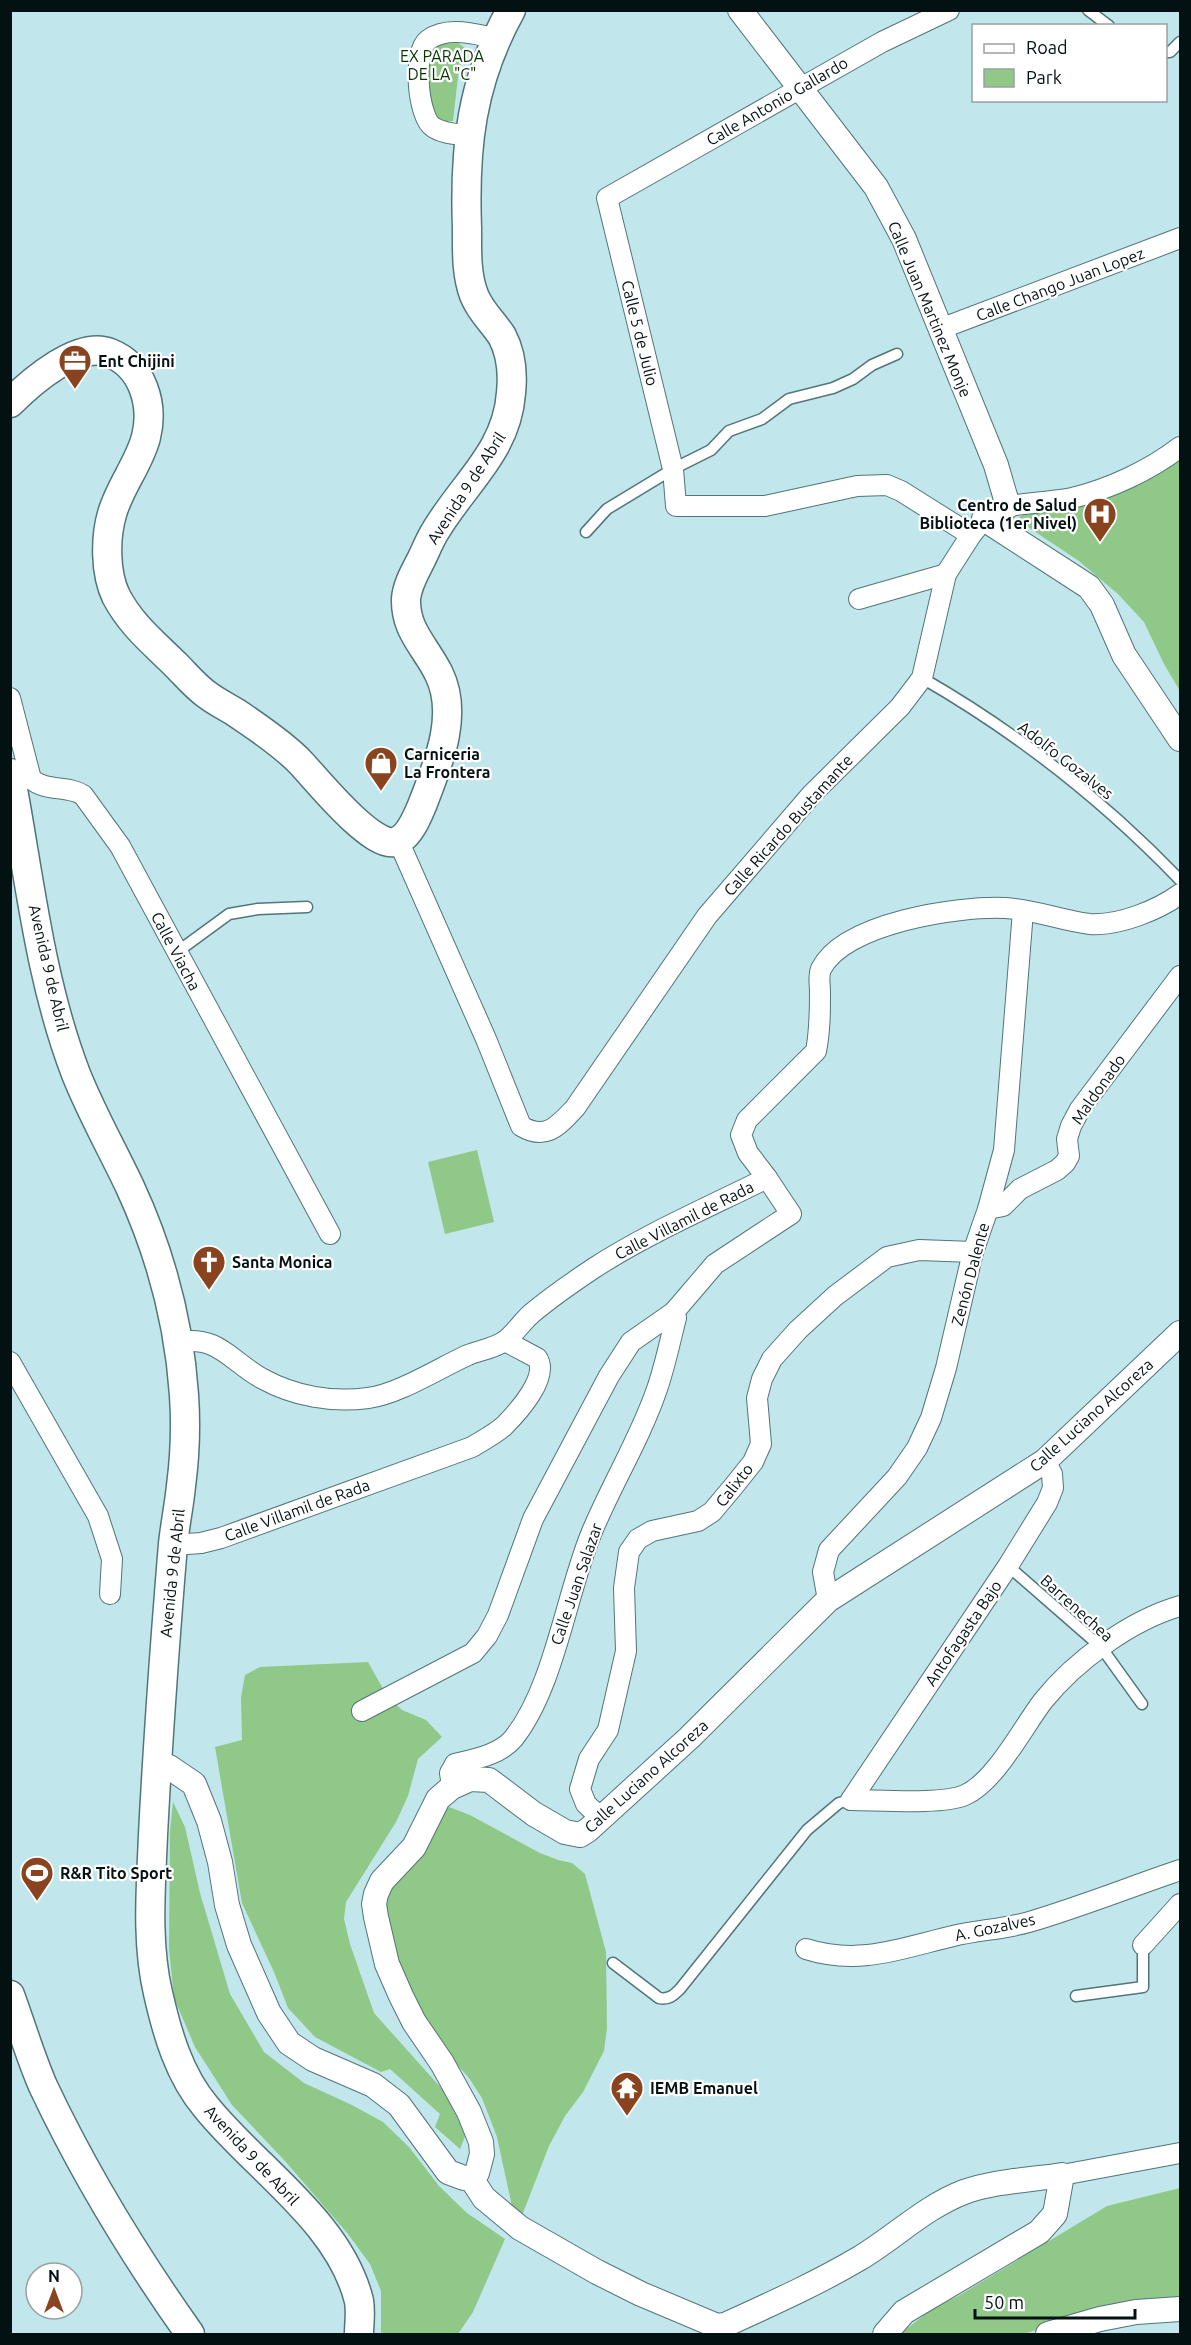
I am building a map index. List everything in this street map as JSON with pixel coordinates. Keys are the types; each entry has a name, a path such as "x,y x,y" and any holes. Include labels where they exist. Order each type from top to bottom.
{"main road":[{"name":"Avenida 9 de Abril","path":"398,840 410,830 420,811 444,738 447,716 446,696 439,675 410,628 407,614 408,588 435,531 500,439 508,418 512,391 512,364 503,338 483,313 474,295 469,275 465,184 470,135 483,68 495,38 511,10"},
{"path":"10,403 25,388 61,362 85,353 99,349 131,366 141,380 148,403 146,438 112,513 108,564 114,592 138,630 206,694 238,714 292,754 360,827 386,842 398,840"},
{"name":"Avenida 9 de Abril","path":"10,773 53,1006 76,1076 133,1192 154,1246 170,1294 179,1342 184,1397 184,1447 173,1545 156,1763 151,1888 156,1988 168,2035 185,2075 205,2106 318,2225 336,2250 347,2270 360,2304 359,2334"},
{"path":"10,1995 43,2085 84,2167 143,2267 190,2334"}],"street":[{"name":"Calle Juan Martinez Monje","path":"740,10 876,187 904,239 996,465 1008,506"},
{"name":"Calle Antonio Gallardo","path":"607,198 882,42 949,10"},
{"path":"470,135 444,132 432,127 425,117 418,70 419,54 425,42 434,36 467,32 495,38"},
{"name":"Calle 5 de Julio","path":"607,198 673,469 676,506 765,506 857,486 887,484 978,527"},
{"name":"Calle Chango Juan Lopez","path":"940,329 1180,238"},
{"name":"Calle Ricardo Bustamante","path":"398,840 486,1039 521,1126 529,1131 540,1133 561,1124 575,1108 707,916 812,794 900,707 922,678 946,574 978,527 1008,506 1072,498 1110,486 1180,447"},
{"path":"978,527 1089,587 1102,605 1124,656 1180,739"},
{"path":"859,599 946,574"},
{"name":"Calle Viacha","path":"10,698 31,779 44,786 74,789 90,802 120,846 330,1233"},
{"name":"Calle Villamil de Rada","path":"173,1545 201,1543 221,1538 472,1447 490,1437 504,1425 535,1387 541,1368 537,1358 505,1341 534,1312 617,1254 767,1178 748,1152 741,1135 747,1120 816,1051 819,1037 820,972 831,954 850,940 903,920 971,909 1006,908 1091,924 1112,922 1171,901 1180,894"},
{"name":"Zenón Dalente","path":"828,1600 823,1572 829,1550 897,1477 917,1448 931,1418 946,1368 973,1252 988,1209 1004,1150 1023,910"},
{"name":"Maldonado","path":"988,1209 1003,1206 1020,1189 1057,1170 1065,1163 1069,1156 1067,1139 1080,1109 1180,976"},
{"path":"362,1711 473,1653 487,1636 498,1615 533,1519 609,1376 631,1342 674,1312 715,1264 791,1214 767,1178"},
{"name":"Calixto","path":"601,1818 586,1804 580,1789 590,1759 608,1730 626,1651 624,1588 629,1552 638,1539 652,1532 698,1521 712,1512 733,1487 753,1462 761,1444 758,1398 762,1379 772,1359 798,1330 835,1296 886,1257 919,1250 973,1252"},
{"name":"Calle Juan Salazar","path":"452,1787 451,1769 455,1764 497,1752 512,1740 527,1717 544,1677 591,1535 658,1388 676,1318 674,1312"},
{"name":"Calle Luciano Alcoreza","path":"452,1787 470,1779 489,1780 534,1814 565,1832 580,1835 689,1738 828,1600 1045,1461 1180,1334"},
{"path":"179,1342 201,1340 218,1347 261,1378 285,1389 307,1395 348,1399 370,1398 390,1392 468,1355 505,1341"},
{"path":"10,1362 98,1516 112,1559 110,1594"},
{"name":"Antofagasta Bajo","path":"851,1800 1008,1566 1052,1493 1052,1474 1045,1461"},
{"path":"851,1800 951,1799 973,1791 1004,1757 1060,1682 1101,1647 1152,1616 1180,1606"},
{"path":"156,1763 169,1767 194,1784 209,1821 220,1862 227,1905 239,1945 269,2013 289,2043 313,2058 373,2085 399,2105 448,2172 471,2178 477,2173 480,2165 481,2142 469,2112 442,2063 414,2022 401,1996 387,1964 374,1904 382,1881 414,1846 438,1799 452,1787"},
{"name":"A. Gozalves","path":"806,1949 823,1954 879,1955 959,1935 1027,1922 1180,1870"},
{"path":"1143,1945 1180,1904"},
{"path":"471,2178 484,2198 520,2228 597,2272 713,2330 783,2300 835,2272 884,2242 926,2211 964,2192 987,2186 1180,2153"},
{"path":"885,2334 904,2312 1039,2232 1054,2214 1062,2175"},
{"path":"1048,2334 1100,2319 1137,2312 1180,2309"}],"lane":[{"path":"1088,10 1106,24"},
{"path":"1167,52 1170,52 1180,42"},
{"path":"586,532 607,509 673,469 711,450 729,431 762,419 789,399 833,388 853,379 872,365 897,354"},
{"name":"Adolfo Gozalves","path":"922,678 969,705 1101,806 1148,847 1180,880"},
{"path":"177,952 229,914 258,909 307,907"},
{"name":"Barrenechea","path":"1008,1566 1101,1647 1142,1704"},
{"path":"613,1963 659,1998 672,1997 807,1830 839,1803 851,1800"},
{"path":"1076,1996 1143,1987 1143,1945"}],"green space":[{"name":"EX PARADA DE LA \"C\"","path":"458,43 465,48 458,77 453,121 436,122 432,120 425,70 434,44"},
{"path":"1180,456 1180,691 1144,622 1118,594 1079,561 1016,519 1036,506"},
{"path":"477,1150 494,1222 445,1234 428,1162"},
{"path":"368,1662 387,1696 402,1710 426,1720 442,1737 418,1759 408,1796 396,1822 346,1902 344,1919 350,1944 374,2013 442,2089 466,2134 460,2149 435,2127 440,2114 390,2069 381,2072 315,2037 288,2008 242,1903 215,1747 242,1740 241,1697 245,1675 260,1667"},
{"path":"173,1802 185,1827 200,1893 230,1994 264,2052 304,2083 383,2122 409,2147 439,2186 467,2213 505,2239 473,2312 458,2334 381,2334 381,2291 370,2264 348,2234 285,2161 232,2105 195,2047 174,1998 169,1948 170,1831"},
{"path":"449,1807 470,1815 540,1853 572,1863 585,1874 606,1952 607,2029 604,2051 583,2092 565,2116 549,2146 523,2213 519,2216 513,2211 497,2137 482,2098 469,2078 446,2052 372,1944 364,1923 364,1912 433,1811"},
{"path":"1180,2188 1180,2297 1116,2306 1023,2334 900,2334 932,2309 960,2295 1107,2206"}],"place":[{"name":"Ent Chijini","path":"75,390"},
{"name":"Centro de Salud Biblioteca (1er Nivel)","path":"1100,543"},
{"name":"Carniceria La Frontera","path":"381,792"},
{"name":"Santa Monica","path":"209,1291"},
{"name":"R&R Tito Sport","path":"37,1902"},
{"name":"IEMB Emanuel","path":"627,2117"}]}
